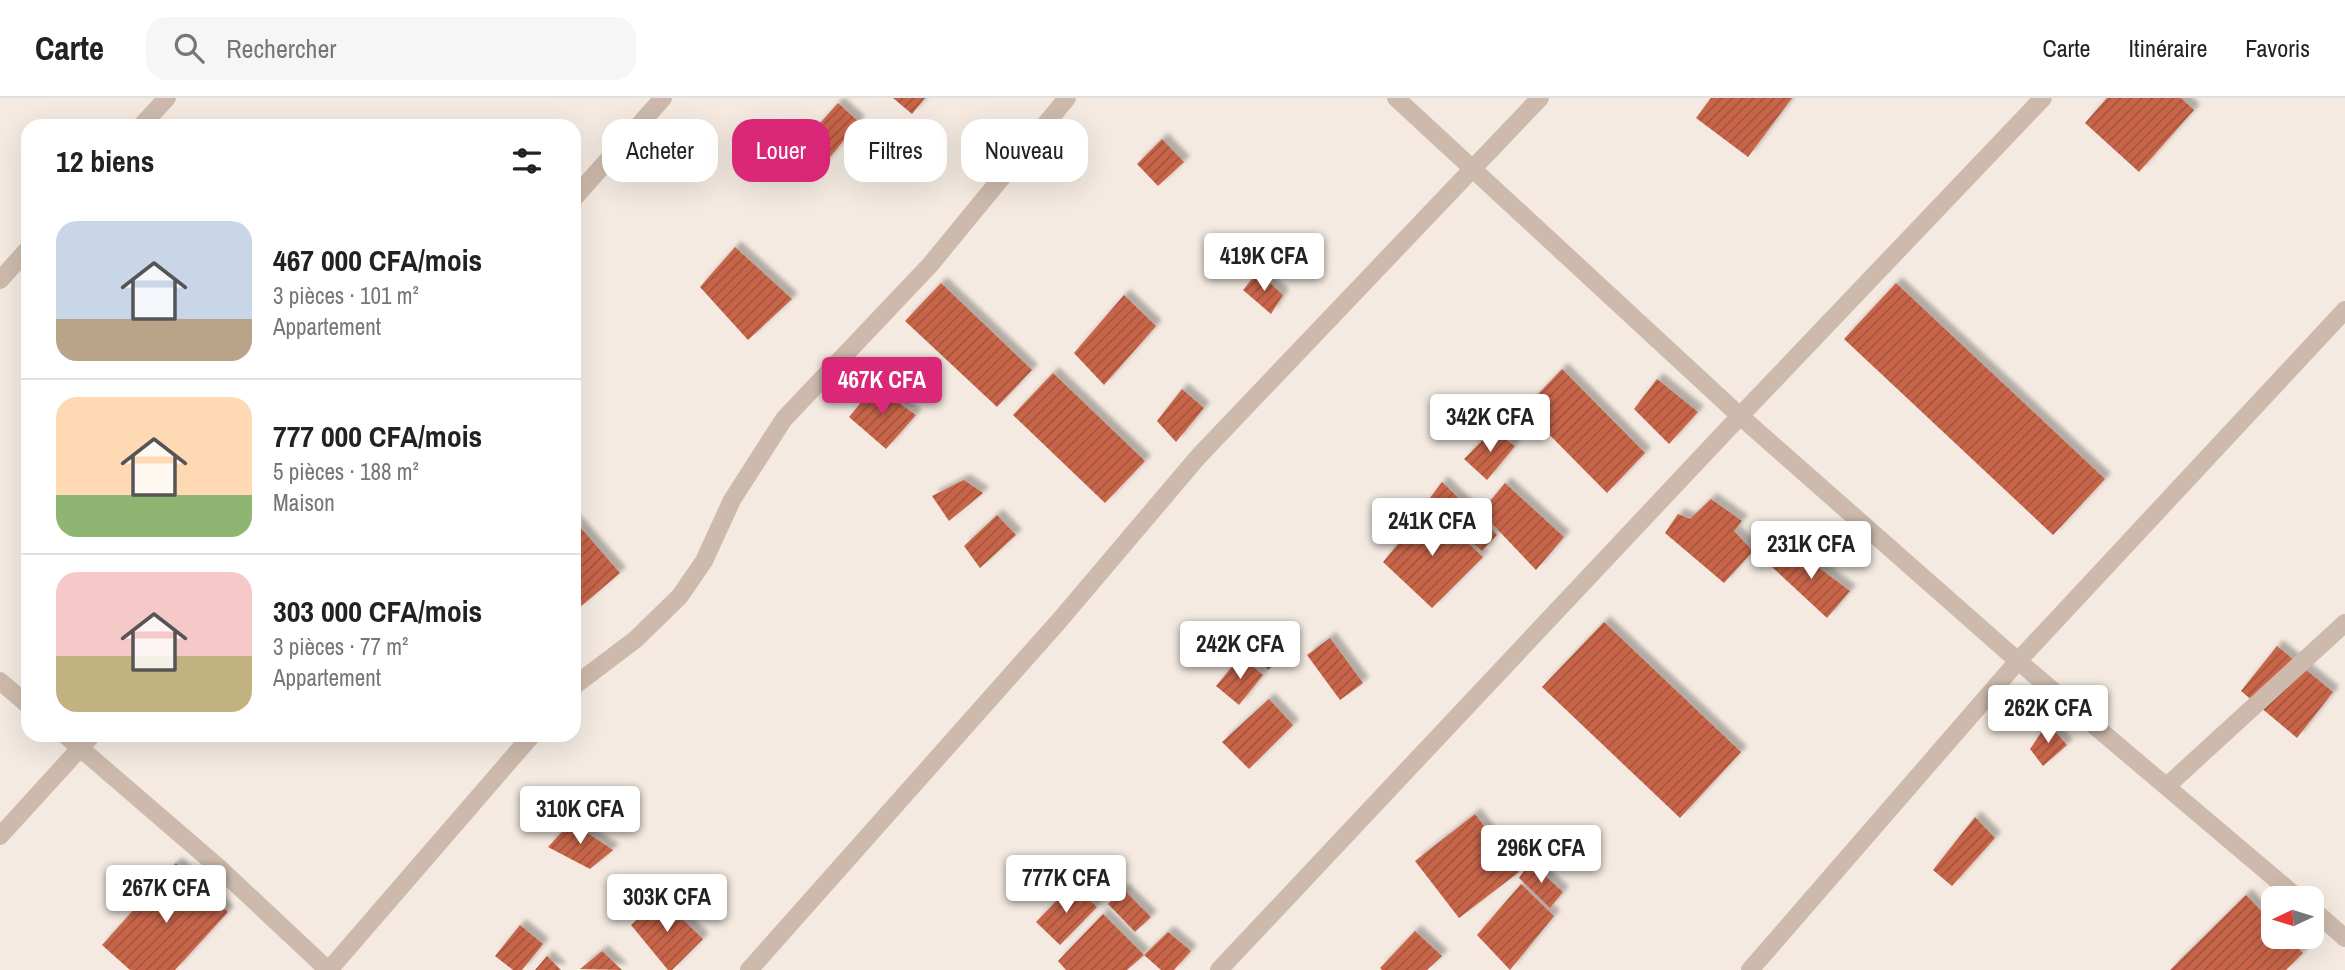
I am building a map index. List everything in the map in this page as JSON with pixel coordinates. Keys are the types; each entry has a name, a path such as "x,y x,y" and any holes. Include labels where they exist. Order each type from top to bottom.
{"street":[{"path":"148,119 167,98"},
{"path":"581,190 663,98"},
{"path":"581,681 636,639 681,596 704,561 732,500 784,419 930,265 1067,98"},
{"path":"1396,98 1475,168 1740,416 2018,660 2284,886"},
{"path":"749,970 1059,621 1198,457 1540,98"},
{"path":"1219,970 2043,98"},
{"path":"0,280 21,257"},
{"path":"1750,970 2018,660 2345,310"},
{"path":"2168,785 2345,622"},
{"path":"0,681 21,699"},
{"path":"0,836 87,742 328,970 526,742"},
{"path":"2324,920 2345,938"}],"building":[{"path":"893,98 925,98 912,114"},
{"path":"1711,98 1792,98 1748,157 1696,118"},
{"path":"2107,98 2181,98 2194,110 2139,172 2085,123"},
{"path":"838,103 856,119 844,119 844,140 830,157 830,119 824,119"},
{"path":"1162,139 1184,162 1158,186 1137,164"},
{"path":"735,247 792,299 748,340 700,287"},
{"path":"1258,272 1283,295 1271,314 1243,290"},
{"path":"941,283 1032,370 997,407 905,321"},
{"path":"1896,283 2105,479 2053,535 1844,339"},
{"path":"1124,295 1156,326 1104,385 1074,353"},
{"path":"1562,369 1645,453 1607,493 1524,409"},
{"path":"1053,373 1145,461 1105,503 1013,415"},
{"path":"1657,379 1698,412 1669,444 1634,409"},
{"path":"875,386 916,415 886,449 849,417"},
{"path":"1182,389 1204,408 1176,442 1157,421"},
{"path":"1493,430 1515,446 1487,480 1464,459"},
{"path":"964,480 983,493 949,521 932,496"},
{"path":"1442,482 1497,535 1482,551 1427,502"},
{"path":"1505,483 1564,537 1536,570 1481,512"},
{"path":"1711,499 1742,521 1734,531 1753,551 1724,583 1665,533 1678,514 1690,519"},
{"path":"1429,507 1483,557 1432,608 1383,562"},
{"path":"997,515 1016,535 980,568 964,546"},
{"path":"581,528 620,573 581,606"},
{"path":"1790,546 1850,591 1827,618 1772,567"},
{"path":"1604,622 1741,752 1680,818 1542,687"},
{"path":"1330,638 1363,683 1340,700 1307,655"},
{"path":"1272,642 1284,656 1268,670 1256,655"},
{"path":"2277,646 2333,692 2297,738 2241,691"},
{"path":"1241,656 1263,675 1239,705 1216,686"},
{"path":"1269,699 1293,725 1249,769 1222,742"},
{"path":"2048,723 2067,745 2043,766 2030,749"},
{"path":"1475,814 1519,872 1459,918 1415,861"},
{"path":"1975,817 1995,838 1952,886 1933,870"},
{"path":"571,822 613,850 590,869 548,847"},
{"path":"1530,862 1563,892 1550,908 1519,878"},
{"path":"176,863 228,912 175,970 130,970 102,945"},
{"path":"1073,884 1097,907 1060,945 1036,922"},
{"path":"1521,884 1554,916 1510,970 1477,935"},
{"path":"1123,889 1151,917 1135,932 1108,904"},
{"path":"2246,895 2261,911 2261,949 2299,949 2303,953 2286,970 2170,970"},
{"path":"661,898 703,939 672,970 668,970 631,925"},
{"path":"1103,914 1144,955 1127,970 1066,970 1058,961"},
{"path":"520,925 543,944 522,970 513,970 495,956"},
{"path":"1415,931 1442,956 1427,970 1382,970 1380,968"},
{"path":"1168,932 1191,951 1174,970 1161,970 1144,955"},
{"path":"602,951 622,970 580,969"},
{"path":"547,956 561,970 535,970"}]}
